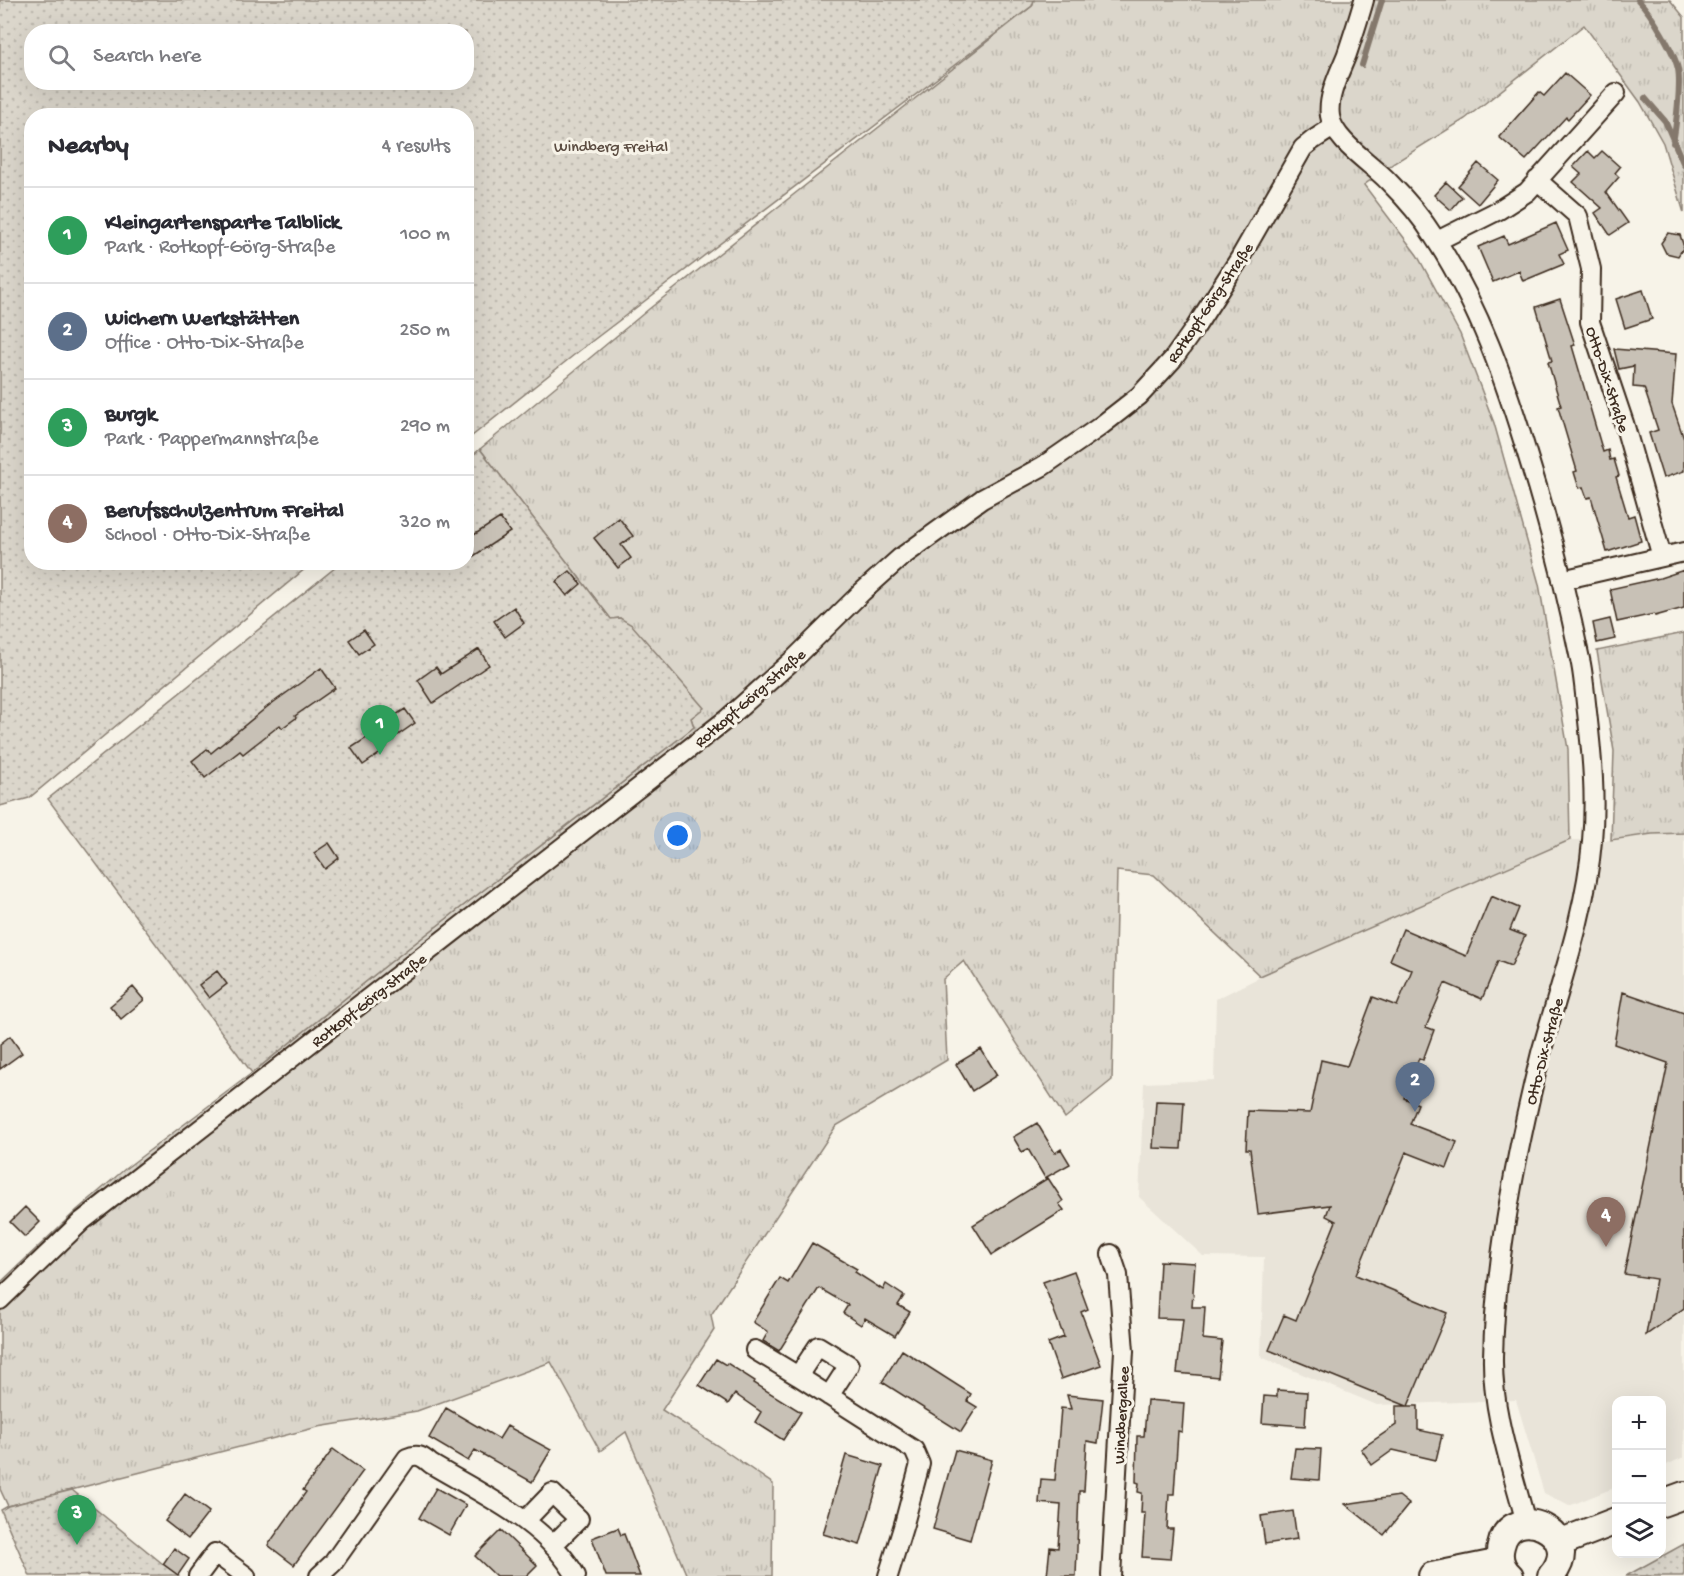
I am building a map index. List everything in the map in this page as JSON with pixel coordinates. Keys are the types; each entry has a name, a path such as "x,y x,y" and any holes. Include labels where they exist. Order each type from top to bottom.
{"main road":[{"path":"1666,1502 1684,1495"},
{"path":"1432,1576 1505,1569 1500,1552 1502,1541 1508,1532 1516,1526 1537,1523 1554,1534 1559,1543 1560,1561 1551,1576"},
{"path":"1559,1543 1612,1523"}],"street":[{"path":"1333,127 1329,113 1333,93 1364,0"},
{"path":"1437,241 1499,210 1527,192 1616,93"},
{"name":"Otto-Dix-Straße","path":"1333,127 1347,144 1385,177 1416,211 1437,241 1470,301 1496,358 1518,423 1562,580 1581,668 1592,752 1594,815 1585,892 1523,1127 1504,1242 1493,1358 1495,1395 1509,1464 1526,1523"},
{"name":"Rotkopf-Görg-Straße","path":"0,1300 82,1221 727,719 900,558 982,499 1043,465 1098,428 1139,396 1173,359 1195,328 1240,258 1304,148 1333,127"},
{"name":"Otto-Dix-Straße","path":"1537,180 1578,216 1591,269 1590,322 1618,405 1662,557"},
{"path":"1562,580 1684,552"},
{"name":"Windbergallee","path":"1111,1576 1124,1351 1118,1275 1112,1254"},
{"path":"798,1376 818,1346 849,1365 829,1396"},
{"path":"755,1350 914,1450 920,1464 888,1576"},
{"path":"319,1576 333,1563 407,1458 414,1455 423,1457 526,1520 553,1545 568,1562 576,1576"},
{"path":"526,1520 552,1493 579,1519 553,1545"},
{"path":"198,1576 215,1553 246,1576"}],"shaded area":[{"path":"1684,833 1684,1457 1666,1465 1666,1396 1612,1396 1612,1489 1569,1506 1544,1493 1516,1400 1377,1405 1261,1357 1264,1257 1203,1256 1139,1197 1144,1083 1214,1080 1216,999 1286,964 1570,840 1611,840 1652,834"}],"green space":[{"name":"Windberg Freital","path":"0,0 1034,0 1032,6 579,351 474,434 474,108 24,108 24,570 304,570 29,798 0,806"},
{"path":"1034,0 1670,0 1684,17 1684,213 1663,143 1640,102 1584,25 1465,119 1394,163 1364,185 1417,255 1460,334 1494,423 1539,584 1568,749 1570,840 1260,976 1154,875 1117,871 1112,1080 1065,1118 964,961 943,979 947,1060 836,1126 711,1315 714,1330 662,1410 773,1484 772,1576 687,1576 626,1432 600,1451 551,1362 417,1411 318,1427 8,1506 0,1489 0,1283 77,1210 125,1169 252,1073 388,964 694,727 691,718 703,708 620,618 611,619 480,449 649,309 1032,6"},
{"path":"480,449 611,619 620,618 632,625 704,708 691,718 694,727 388,964 252,1073 48,799 332,570 474,570 474,454"},
{"path":"1684,633 1684,833 1652,834 1611,840 1614,751 1597,651"},
{"path":"72,1490 178,1575 30,1576 1,1510 8,1506"},
{"path":"1684,1544 1684,1576 1626,1576 1659,1558 1666,1558 1666,1554"}],"building":[{"path":"1565,73 1590,95 1526,160 1499,137 1539,92 1544,96"},
{"path":"1588,151 1595,158 1602,151 1620,167 1615,173 1619,177 1606,192 1628,223 1610,235 1595,213 1602,208 1573,182 1581,174 1573,167"},
{"path":"1478,163 1498,180 1478,204 1458,186"},
{"path":"1446,182 1462,197 1451,210 1434,195"},
{"path":"1556,223 1568,250 1559,254 1564,264 1523,281 1519,271 1493,282 1478,247 1504,236 1508,244"},
{"path":"1668,233 1680,235 1684,247 1678,256 1666,253 1661,243"},
{"path":"1643,290 1652,319 1625,328 1616,299"},
{"path":"1560,299 1575,345 1572,346 1603,452 1608,450 1610,460 1614,459 1619,476 1616,477 1628,517 1634,515 1641,541 1607,552 1591,497 1587,498 1583,487 1579,488 1574,472 1577,471 1558,407 1561,406 1548,362 1552,361 1536,307"},
{"path":"1614,349 1676,354 1672,404 1684,439 1684,471 1663,478 1649,433 1658,430 1644,388 1633,387 1634,366 1619,369"},
{"path":"500,518 510,532 474,556 474,535"},
{"path":"619,518 633,536 621,545 631,558 618,568 594,538"},
{"path":"1684,570 1684,608 1655,616 1654,614 1617,622 1610,589"},
{"path":"570,571 581,584 567,596 556,582"},
{"path":"514,607 524,623 505,637 494,621"},
{"path":"1610,619 1615,639 1597,643 1593,623"},
{"path":"364,630 374,644 359,654 349,640"},
{"path":"479,649 489,665 433,703 418,680 436,667 441,674"},
{"path":"321,668 335,688 282,728 280,725 243,754 240,751 205,778 192,761 207,749 211,753 267,707"},
{"path":"405,709 415,723 398,735 388,720"},
{"path":"371,735 382,752 363,765 351,748"},
{"path":"329,843 339,858 325,869 314,853"},
{"path":"1491,896 1519,908 1510,930 1525,936 1511,966 1498,961 1482,999 1445,983 1426,1027 1434,1030 1423,1060 1419,1058 1404,1098 1418,1104 1410,1124 1457,1142 1447,1168 1406,1152 1356,1275 1447,1313 1408,1406 1418,1406 1418,1430 1442,1435 1436,1460 1393,1450 1372,1465 1361,1449 1396,1425 1396,1406 1407,1406 1269,1350 1284,1315 1296,1320 1336,1221 1326,1216 1330,1205 1258,1214 1250,1149 1246,1149 1248,1111 1310,1113 1321,1060 1347,1066 1373,997 1397,1006 1412,970 1390,960 1403,929 1466,956"},
{"path":"217,971 227,984 209,998 199,985"},
{"path":"133,987 144,1000 121,1019 110,1006"},
{"path":"1623,992 1684,1013 1684,1308 1646,1335 1656,1279 1624,1274 1668,1063 1614,1044"},
{"path":"10,1036 22,1053 0,1069 0,1044"},
{"path":"981,1049 997,1075 972,1091 956,1064"},
{"path":"1156,1101 1184,1102 1181,1149 1153,1148"},
{"path":"1037,1123 1055,1153 1061,1149 1070,1164 1045,1178 1028,1149 1022,1152 1013,1137"},
{"path":"1048,1178 1063,1201 1059,1204 1064,1210 992,1255 973,1225"},
{"path":"25,1207 40,1222 25,1237 10,1222"},
{"path":"812,1243 857,1269 855,1272 883,1290 886,1284 904,1296 898,1305 910,1312 895,1336 865,1318 861,1325 843,1313 848,1305 819,1288 779,1351 763,1341 768,1332 753,1322 780,1278 788,1283"},
{"path":"1160,1261 1195,1263 1192,1307 1205,1307 1203,1339 1222,1341 1218,1377 1177,1373 1183,1319 1157,1318"},
{"path":"1074,1271 1088,1309 1081,1312 1101,1365 1061,1379 1048,1343 1064,1337 1043,1282"},
{"path":"902,1350 971,1394 967,1401 977,1407 961,1432 882,1382"},
{"path":"716,1359 726,1365 727,1363 801,1412 783,1440 755,1422 761,1412 735,1394 728,1404 699,1385"},
{"path":"1277,1390 1307,1392 1305,1426 1262,1423 1264,1396 1277,1397"},
{"path":"1067,1395 1103,1399 1098,1443 1087,1441 1084,1491 1079,1491 1076,1576 1047,1576 1050,1547 1058,1548 1061,1505 1039,1503 1041,1479 1055,1480 1061,1408 1071,1409"},
{"path":"1147,1400 1184,1403 1182,1432 1178,1431 1174,1494 1169,1494 1167,1529 1173,1529 1170,1559 1142,1557 1145,1513 1141,1513 1142,1493 1138,1492 1139,1483 1136,1482 1137,1436 1144,1436"},
{"path":"446,1408 499,1439 507,1426 551,1450 532,1482 475,1450 468,1461 429,1438"},
{"path":"1295,1448 1321,1449 1319,1480 1291,1478"},
{"path":"333,1449 363,1471 294,1565 268,1545 306,1492 303,1490"},
{"path":"955,1450 992,1460 970,1540 933,1529"},
{"path":"846,1455 883,1466 860,1545 823,1534"},
{"path":"436,1488 466,1505 449,1535 419,1518"},
{"path":"185,1494 209,1512 188,1539 165,1521"},
{"path":"1399,1496 1409,1504 1384,1535 1345,1504"},
{"path":"1293,1511 1297,1539 1265,1544 1261,1516"},
{"path":"618,1528 621,1535 624,1534 640,1576 606,1576 592,1538"},
{"path":"501,1530 537,1565 526,1576 496,1576 475,1556"},
{"path":"174,1548 189,1559 178,1575 163,1564"}],"waterway":[{"path":"1362,65 1382,0"},
{"path":"1638,0 1661,33 1672,52 1678,69 1679,95 1673,143"},
{"path":"1645,98 1665,121 1684,165"}],"place":[{"name":"Kleingartensparte Talblick","path":"380,755"},
{"name":"Wichern Werkstätten","path":"1415,1112"},
{"name":"Berufsschulzentrum Freital","path":"1606,1247"},
{"name":"Burgk","path":"77,1545"}]}
